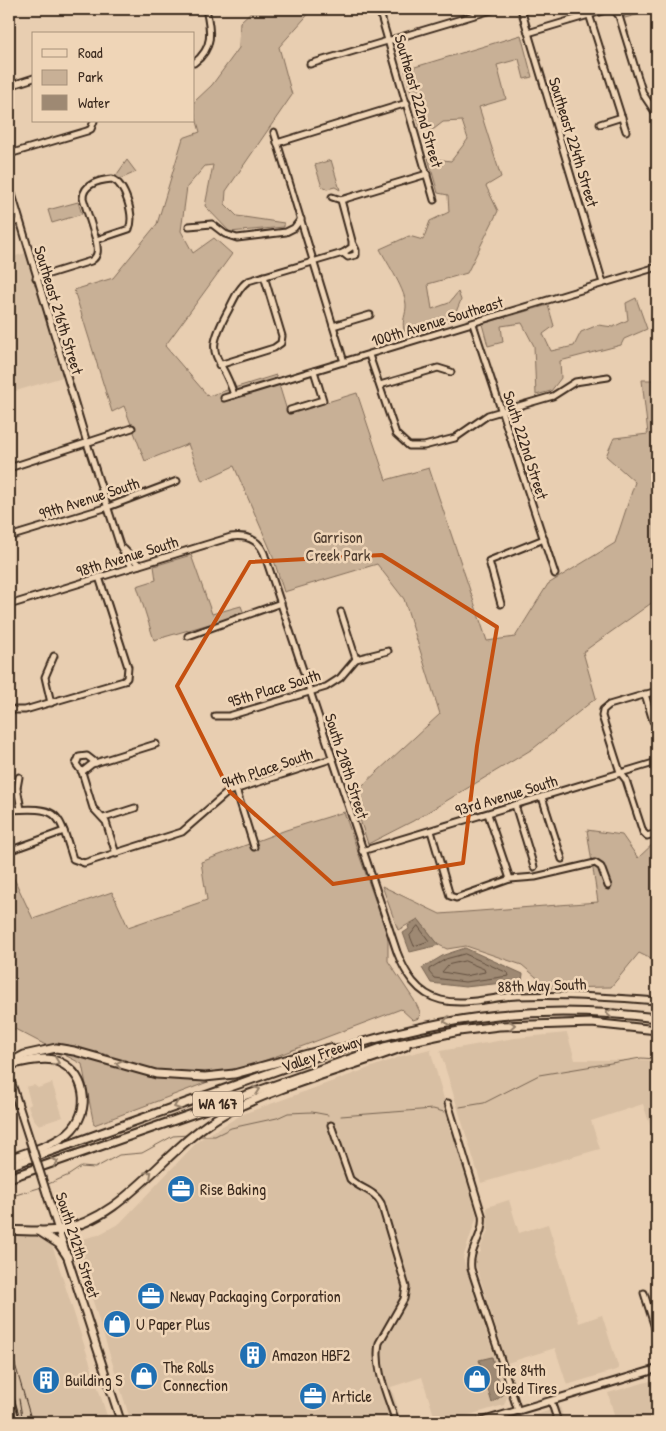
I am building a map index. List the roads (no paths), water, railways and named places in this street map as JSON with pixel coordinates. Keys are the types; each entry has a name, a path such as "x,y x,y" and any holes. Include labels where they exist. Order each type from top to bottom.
{"highway":[{"name":"Valley Freeway","path":"9,1166 355,1044 424,1025 494,1014 567,1011 657,1018"},
{"name":"Valley Freeway","path":"9,1178 350,1057 429,1037 499,1026 551,1023 592,1023 657,1030"},
{"path":"9,1230 59,1230 97,1217 110,1209 181,1145 204,1127 261,1097 429,1037"},
{"path":"9,1064 24,1055 56,1048 74,1051 156,1074 205,1077 234,1074 324,1049 355,1044"},
{"path":"9,1064 39,1059 58,1062 76,1076 84,1098 80,1118 67,1134 9,1159"},
{"path":"37,1230 59,1244 68,1257"}],"main road":[{"name":"South 212th Street","path":"9,1076 121,1422"},
{"path":"480,1422 657,1369"}],"street":[{"path":"195,62 209,45 211,37 206,9"},
{"name":"Southeast 222nd Street","path":"379,9 434,200"},
{"path":"310,64 495,9"},
{"name":"Southeast 224th Street","path":"520,9 603,283"},
{"path":"528,33 608,9 615,11 619,16 643,94 657,115"},
{"path":"589,14 626,131"},
{"path":"9,86 32,79"},
{"path":"278,143 407,103"},
{"path":"600,124 622,117"},
{"path":"9,154 87,131 94,123"},
{"path":"274,132 344,362"},
{"path":"332,197 341,200 427,174"},
{"path":"36,278 95,259 98,251 83,192 88,186 108,179 118,182 123,188 131,216 130,226 127,230 96,240"},
{"name":"Southeast 216th Street","path":"9,184 36,278 117,535"},
{"path":"341,200 351,246 356,250 356,255 348,257 343,253"},
{"path":"189,226 212,224 225,234 237,238 286,232 294,228 301,219"},
{"path":"9,224 19,221"},
{"path":"234,395 214,351 215,336 243,284 343,253 351,246"},
{"name":"100th Avenue Southeast","path":"224,398 473,324 657,266"},
{"path":"219,365 274,348 282,340 264,276"},
{"path":"333,326 370,315"},
{"name":"South 222nd Street","path":"473,324 555,574"},
{"path":"370,355 396,434 409,446 424,446 464,434 485,417 502,410 553,396 574,382 608,377"},
{"path":"380,385 438,368 451,372"},
{"path":"290,410 323,400 314,371"},
{"path":"9,468 132,428"},
{"name":"99th Avenue South","path":"9,537 108,507 177,482"},
{"path":"117,535 126,552 139,565"},
{"path":"117,535 124,554 132,567"},
{"name":"98th Avenue South","path":"9,605 231,537 252,539"},
{"name":"South 218th Street","path":"252,539 262,548 282,603 362,852 400,960 413,983 428,994"},
{"path":"501,604 489,561 544,539"},
{"path":"9,708 19,711 51,703 124,681 129,675 99,577"},
{"path":"188,636 282,603"},
{"path":"341,612 356,660 388,651"},
{"path":"51,703 45,677 54,656"},
{"name":"95th Place South","path":"215,716 229,716 334,683 356,660"},
{"path":"657,690 609,705 603,710 603,718 620,772 626,780 645,834 657,833"},
{"path":"645,694 653,722"},
{"path":"82,772 94,763 156,744"},
{"path":"94,763 86,756 79,757 76,764 82,772 93,808 104,818 116,854"},
{"name":"94th Place South","path":"64,831 73,858 80,863 87,863 182,832 196,822 216,801 236,789 332,759"},
{"name":"93rd Avenue South","path":"362,852 657,762"},
{"path":"19,778 17,788 21,809"},
{"path":"236,789 254,847"},
{"path":"542,797 562,859"},
{"path":"515,805 534,867"},
{"path":"9,810 38,808 48,811 59,820 64,831 14,849"},
{"path":"104,818 135,808"},
{"path":"488,814 510,879"},
{"path":"431,831 450,896 456,898 510,879 535,877 595,863 600,867 608,886"},
{"name":"88th Way South","path":"428,994 441,1000 454,1002 513,996 572,995 657,1001"},
{"path":"448,1102 482,1215 482,1231 470,1255 472,1269 518,1411"},
{"path":"331,1125 350,1179 356,1185 373,1193 381,1203 405,1282 404,1299 379,1342 377,1360 396,1422"},
{"path":"644,1292 657,1334"},
{"path":"9,1395 17,1422"},
{"path":"551,1401 558,1422"}],"water":[{"path":"418,919 439,945 410,952 403,933 409,929 408,926"},
{"path":"465,948 523,974 522,981 465,987 431,983 422,968 444,955"},
{"path":"492,1357 503,1395 492,1403 479,1360"}],"waterway":[{"path":"460,1107 484,1103 539,1075 641,1058 657,1059"},
{"path":"341,1116 433,1109 444,1112"},
{"path":"198,1136 215,1136 231,1128 277,1118 288,1113 312,1112 328,1115"},
{"path":"46,1185 69,1175 81,1167 95,1168 119,1155 142,1153 173,1136 189,1135"},
{"path":"9,1197 42,1187"}],"railway":[{"path":"9,1344 32,1422"},
{"path":"19,1399 23,1422"}],"place":[{"name":"Rise Baking","path":"181,1189"},
{"name":"Neway Packaging Corporation","path":"151,1296"},
{"name":"U Paper Plus","path":"117,1324"},
{"name":"Amazon HBF2","path":"253,1355"},
{"name":"The Rolls Connection","path":"144,1376"},
{"name":"The 84th Used Tires","path":"477,1379"},
{"name":"Building S","path":"46,1380"},
{"name":"Article","path":"313,1396"}],"park label":[{"name":"Garrison Creek Park","path":"338,546"}]}
